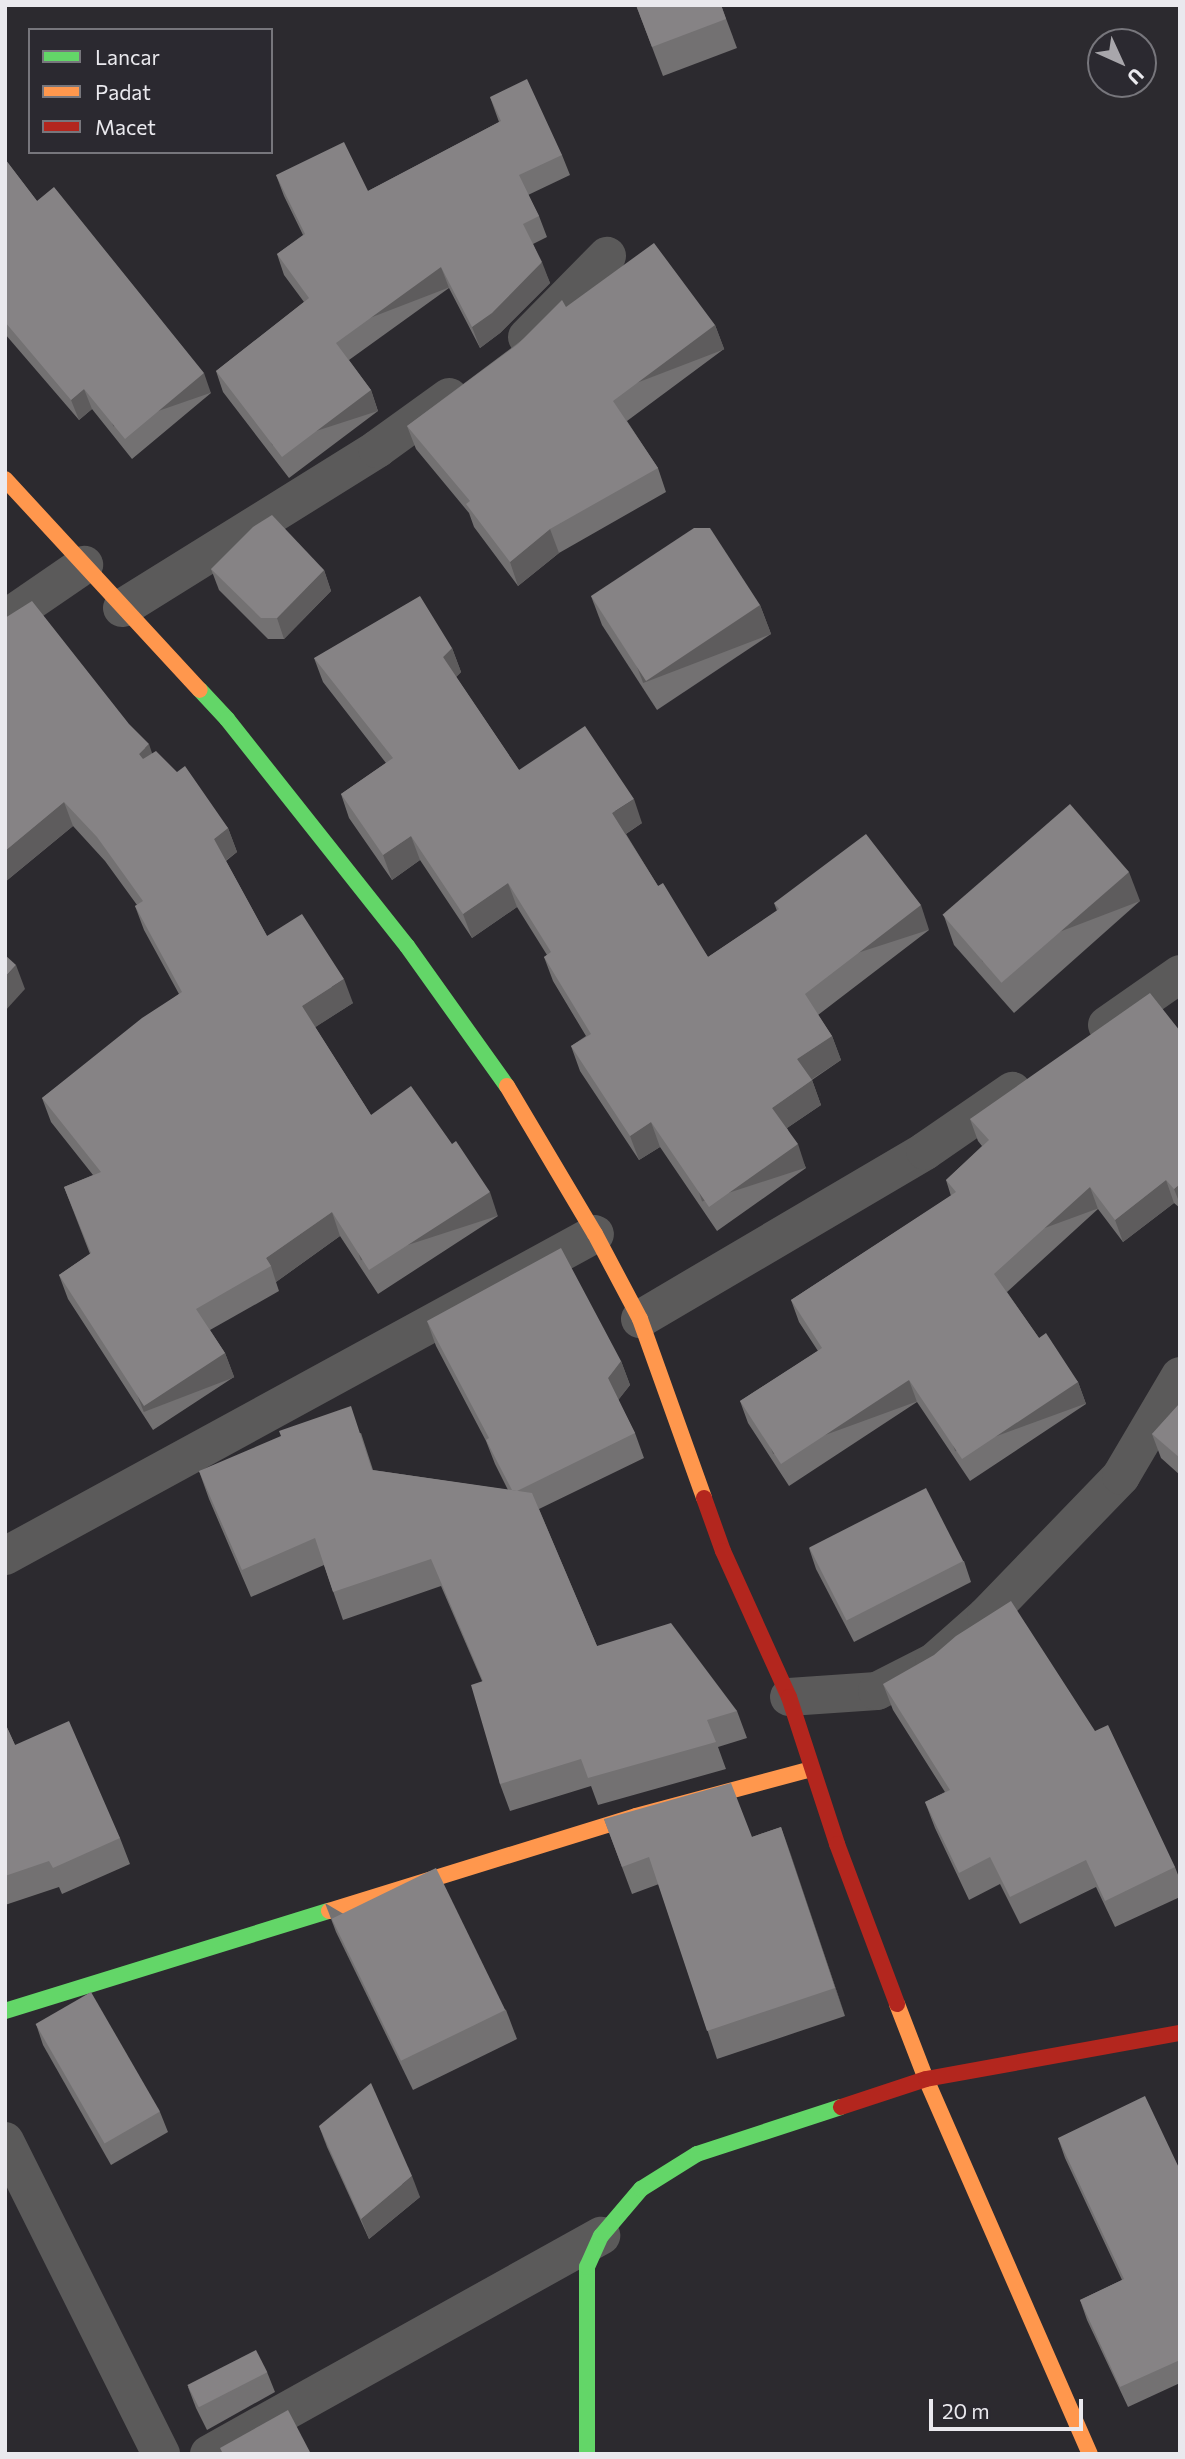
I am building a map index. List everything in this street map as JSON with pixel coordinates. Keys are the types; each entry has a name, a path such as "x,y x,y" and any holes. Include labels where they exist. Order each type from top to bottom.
{"street":[{"path":"122,608 377,449 493,365 607,256"},
{"path":"5,479 226,719 407,946 508,1087 595,1234 640,1319 723,1552 789,1697 811,1769 926,2079 1090,2454"},
{"path":"5,619 84,565"},
{"path":"1083,1042 1180,974"},
{"path":"640,1319 925,1151 1038,1073"},
{"path":"5,1556 595,1234"},
{"path":"789,1697 877,1691 934,1662 986,1615 1121,1476 1180,1376"},
{"path":"5,2011 636,1815 811,1769"},
{"path":"587,2454 587,2267 601,2236 641,2189 697,2154 926,2079 1180,2033"},
{"path":"5,2141 162,2454"},
{"path":"209,2454 601,2236"}],"building":[{"path":"636,5 721,5 726,19 652,47"},
{"path":"527,79 562,155 519,175 539,216 523,224 542,262 492,313 472,327 441,267 336,343 371,390 282,457 216,371 309,298 277,254 305,234 276,175 344,142 368,191 501,121 490,97"},
{"path":"5,159 37,201 54,187 204,373 125,439 84,389 71,400 5,322"},
{"path":"654,243 715,325 613,401 658,468 550,529 510,562 466,504 470,501 407,426 518,344 562,300 566,307"},
{"path":"272,515 324,570 277,618 261,618 211,569 253,527"},
{"path":"694,528 710,528 760,605 646,681 591,596"},
{"path":"420,596 452,648 443,657 519,770 585,726 634,799 612,813 658,886 663,883 708,957 779,909 774,903 866,834 921,905 805,994 832,1036 797,1059 812,1080 772,1108 798,1144 709,1207 651,1122 630,1136 571,1046 591,1034 544,957 551,952 508,883 463,914 411,836 383,855 341,794 393,758 314,658"},
{"path":"32,601 129,724 149,744 139,754 143,759 156,751 177,772 185,766 228,828 214,839 267,936 302,914 344,979 302,1006 371,1115 411,1086 452,1144 456,1141 490,1192 369,1270 332,1212 266,1258 271,1266 196,1309 225,1353 144,1406 59,1275 91,1253 64,1187 101,1172 42,1098 142,1018 182,992 135,906 143,901 97,837 64,802 5,851 5,618"},
{"path":"1070,804 1129,872 1001,983 942,915"},
{"path":"5,955 16,965 5,977"},
{"path":"1150,993 1180,1031 1180,1184 1174,1189 1166,1180 1115,1220 1090,1187 994,1274 1039,1338 1046,1333 1078,1382 962,1459 909,1380 781,1464 740,1401 822,1348 791,1300 956,1192 946,1180 989,1140 970,1119"},
{"path":"561,1248 621,1361 608,1378 635,1433 517,1491 512,1490 486,1440 489,1438 427,1321"},
{"path":"1180,1403 1180,1458 1152,1434"},
{"path":"351,1406 372,1470 532,1493 597,1646 671,1623 737,1711 707,1720 716,1742 588,1778 581,1759 500,1784 471,1685 483,1681 431,1559 333,1592 315,1538 242,1570 199,1471 281,1436 279,1431"},
{"path":"926,1488 963,1561 847,1621 809,1547"},
{"path":"1011,1601 1095,1731 1108,1725 1175,1867 1105,1901 1086,1860 1010,1897 990,1857 959,1873 925,1802 950,1790 883,1684 934,1655 956,1636"},
{"path":"69,1721 120,1838 53,1868 49,1861 5,1876 5,1723 15,1745"},
{"path":"731,1783 752,1837 781,1827 835,1988 707,2031 649,1857 622,1867 604,1819"},
{"path":"436,1868 505,2010 401,2061 332,1919"},
{"path":"91,1992 160,2112 105,2144 36,2024"},
{"path":"371,2083 412,2176 361,2219 319,2126"},
{"path":"1145,2096 1180,2170 1180,2360 1120,2387 1080,2300 1124,2279 1058,2138"},
{"path":"256,2350 267,2372 199,2407 187,2385"},
{"path":"288,2410 311,2454 223,2454 220,2448"}],"traffic: fast":[{"path":"200,690 227,719 407,946 507,1086"},
{"path":"5,2011 329,1911"},
{"path":"587,2454 587,2267 601,2236 641,2189 697,2154 841,2107"}],"traffic: slow":[{"path":"5,479 200,690"},
{"path":"507,1086 595,1234 640,1319 704,1498"},
{"path":"329,1911 636,1816 811,1769"},
{"path":"897,2004 926,2079 1090,2454"}],"traffic: jam":[{"path":"704,1498 723,1551 789,1697 837,1844 897,2004"},
{"path":"841,2107 926,2079 1180,2033"}]}
